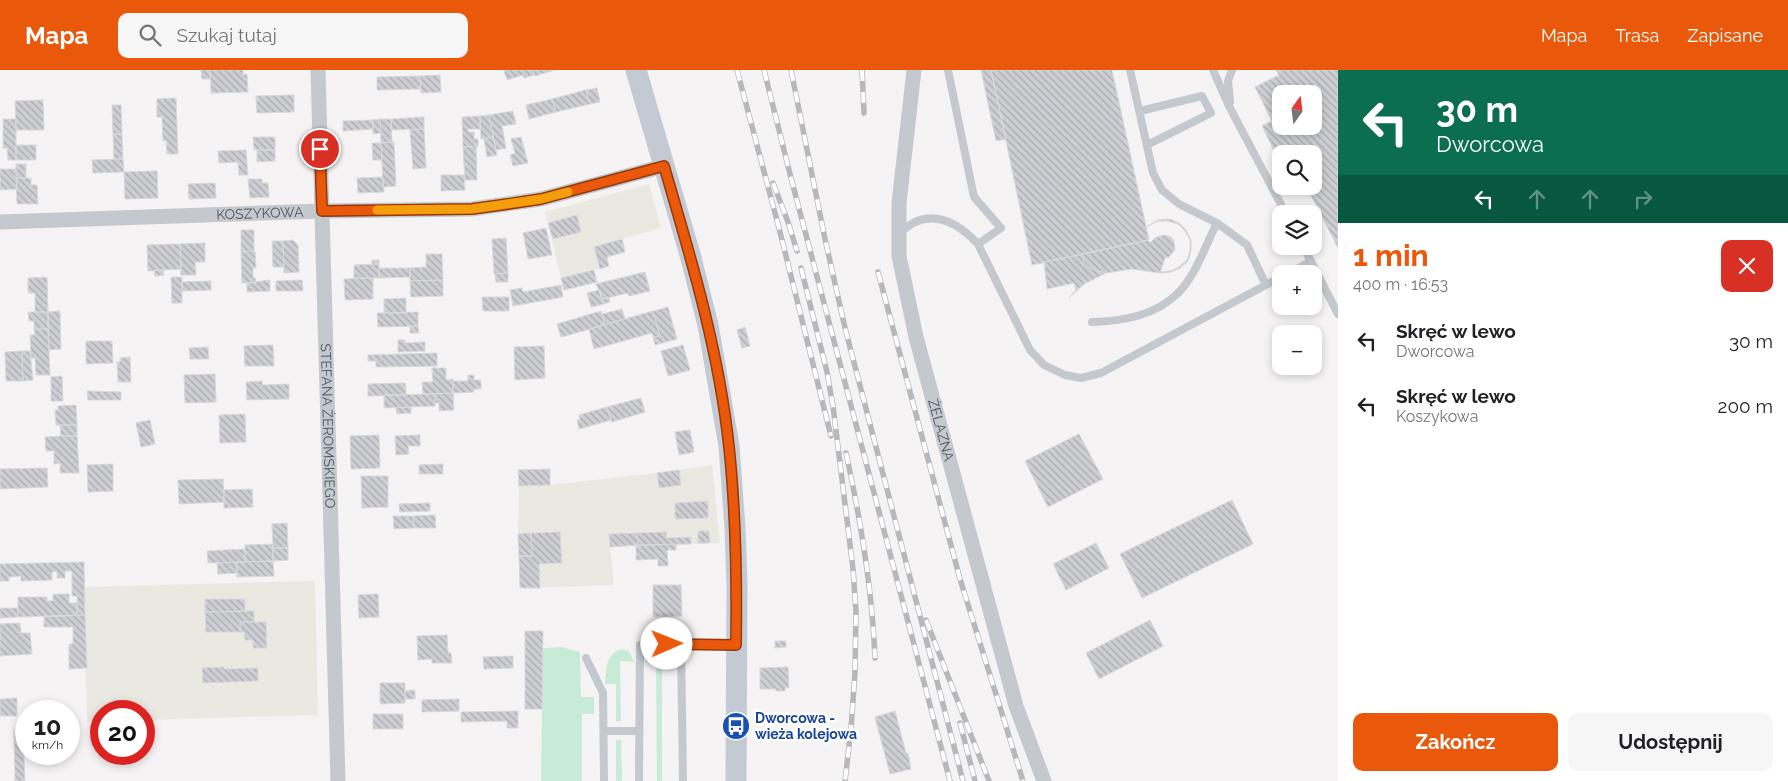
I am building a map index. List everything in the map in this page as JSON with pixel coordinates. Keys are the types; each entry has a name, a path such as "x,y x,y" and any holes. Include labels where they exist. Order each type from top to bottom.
{"street":[{"name":"STEFANA ŻEROMSKIEGO","path":"318,70 338,781"},
{"path":"636,70 708,325 729,446 735,528 736,781"},
{"name":"ŻELAZNA","path":"914,70 899,203 899,256 918,346 1016,706 1044,781"},
{"name":"KOSZYKOWA","path":"0,222 322,211 472,209 541,199 664,166"}],"lane":[{"path":"948,70 974,198 1000,228 978,244"},
{"path":"1130,70 1152,173 1162,190 1179,204 1217,223 1247,244 1266,285"},
{"path":"1212,70 1281,205"},
{"path":"1230,108 1228,82 1232,70"},
{"path":"1140,111 1202,96 1211,113 1147,145"},
{"path":"898,233 922,220 947,221 965,230 978,244 1030,350 1044,365 1065,375 1081,378 1101,373 1272,282"},
{"path":"1092,322 1115,321 1139,316 1160,307 1179,293 1192,274 1217,223"},
{"path":"1308,255 1338,314"},
{"path":"1305,265 1311,262"},
{"path":"681,644 682,781"},
{"path":"639,781 640,645 736,645"},
{"path":"586,658 603,693 604,781"},
{"path":"604,731 639,731"}],"shaded area":[{"path":"649,184 661,228 594,247 600,269 594,270 597,282 564,290 545,212"},
{"path":"712,465 720,543 610,547 614,585 520,588 519,486 550,485"},
{"path":"315,581 318,715 155,720 155,700 90,700 90,722 87,722 84,587"}],"green space":[{"path":"562,647 580,652 581,697 594,697 594,714 582,714 582,781 541,781 543,648"},
{"path":"623,649 629,651 634,662 620,661 621,721 616,721 616,684 605,684 606,673 610,657"},
{"path":"658,649 668,652 674,662 662,662 662,781 657,781 656,662 645,662 649,653"},
{"path":"616,740 621,740 622,781 616,781"}],"building":[{"path":"201,70 210,70 210,79 202,79"},
{"path":"210,70 243,70 243,75 247,74 248,92 211,93"},
{"path":"533,70 534,75 524,78 523,75 507,80 504,71"},
{"path":"533,70 555,70 535,76"},
{"path":"981,70 991,70 1006,139 996,141"},
{"path":"991,70 1112,70 1149,240 1032,265"},
{"path":"1276,70 1338,70 1338,248 1322,217 1322,205 1316,205 1311,195 1322,195 1322,145 1272,145 1272,147 1262,126 1272,121 1255,87 1279,75"},
{"path":"440,75 441,92 421,93 420,76"},
{"path":"420,76 420,89 377,90 377,77"},
{"path":"597,88 600,102 590,104 586,90"},
{"path":"586,90 590,104 556,112 552,99"},
{"path":"294,95 294,112 257,113 256,96"},
{"path":"176,98 178,154 167,154 166,140 163,141 162,117 157,117 157,99"},
{"path":"552,99 556,112 529,119 526,105"},
{"path":"43,100 44,130 16,130 15,101"},
{"path":"112,105 121,105 122,134 113,134"},
{"path":"513,111 516,124 502,126 506,148 496,150 489,115"},
{"path":"489,115 493,137 481,139 480,116"},
{"path":"480,116 480,129 468,129 468,132 474,132 474,139 478,139 478,146 463,147 462,117"},
{"path":"424,117 424,129 391,130 391,119"},
{"path":"3,119 16,119 16,160 8,160 7,148 3,148"},
{"path":"380,119 381,133 373,134 373,120"},
{"path":"380,119 391,119 392,142 381,143"},
{"path":"373,120 373,129 343,131 343,121"},
{"path":"424,129 426,168 413,169 410,130"},
{"path":"113,134 122,134 123,159 114,159"},
{"path":"253,137 275,137 275,150 254,150"},
{"path":"493,137 497,155 487,157 484,139"},
{"path":"521,137 528,163 513,166 510,155 515,153 511,139"},
{"path":"394,142 396,186 383,187 381,143"},
{"path":"372,143 381,143 382,160 373,160"},
{"path":"16,145 36,145 36,160 16,160"},
{"path":"476,146 477,180 465,180 463,147"},
{"path":"246,150 248,175 239,175 238,162 219,163 218,151"},
{"path":"257,150 275,150 275,161 257,162"},
{"path":"123,159 124,172 93,173 92,160"},
{"path":"16,164 26,164 26,178 16,178"},
{"path":"0,169 16,169 17,189 0,190"},
{"path":"157,171 158,198 125,199 124,172"},
{"path":"441,175 464,175 465,190 441,191"},
{"path":"383,177 384,192 358,193 357,178"},
{"path":"16,178 31,178 31,185 37,185 38,204 17,204"},
{"path":"248,179 262,179 262,183 268,183 269,197 250,198"},
{"path":"215,183 216,198 189,199 188,184"},
{"path":"577,215 581,232 553,239 548,223"},
{"path":"1169,219 1179,223 1186,230 1191,240 1191,251 1188,261 1180,268 1171,272 1160,273 1179,267 1187,260 1190,251 1190,240 1178,224 1158,221 1146,227 1158,220"},
{"path":"546,228 552,255 528,259 523,233"},
{"path":"241,230 254,230 254,251 241,252"},
{"path":"1163,235 1171,237 1174,241 1175,250 1169,257 1165,258 1160,273 1132,269 1106,273 1090,268 1084,262 1082,254 1147,240 1150,243 1155,238"},
{"path":"506,238 508,273 494,274 492,239"},
{"path":"622,239 625,252 607,257 609,266 600,269 594,247"},
{"path":"293,240 298,245 299,272 284,273 283,241"},
{"path":"272,241 283,241 284,267 273,267"},
{"path":"205,243 205,262 195,262 196,275 181,275 180,244"},
{"path":"180,244 181,269 148,271 147,245"},
{"path":"255,251 256,268 253,268 253,278 255,278 256,283 242,283 241,252"},
{"path":"426,254 442,254 443,280 410,281 410,268 426,267"},
{"path":"1082,254 1084,262 1090,268 1106,273 1084,284 1069,298 1076,290 1074,283 1047,289 1044,262"},
{"path":"372,260 379,260 379,264 372,264"},
{"path":"379,264 379,278 354,278 354,265"},
{"path":"379,268 410,268 410,277 379,278"},
{"path":"154,270 163,270 164,275 155,276"},
{"path":"594,270 597,282 564,290 561,278"},
{"path":"645,272 650,291 629,296 628,293 602,299 596,284"},
{"path":"508,273 508,282 496,282 495,274"},
{"path":"47,277 48,312 35,312 35,293 28,293 28,278"},
{"path":"171,277 182,277 182,303 172,303"},
{"path":"373,278 373,299 345,300 344,279"},
{"path":"270,280 270,291 247,292 247,283"},
{"path":"302,280 303,291 276,291 276,281"},
{"path":"443,280 443,296 411,297 410,281"},
{"path":"211,281 211,290 182,291 182,282"},
{"path":"561,285 563,297 513,306 510,290 522,288 523,292"},
{"path":"600,290 604,304 591,307 587,293"},
{"path":"482,297 509,297 509,311 483,311"},
{"path":"406,298 406,313 384,313 384,299"},
{"path":"609,298 610,302 604,304 602,299"},
{"path":"668,307 677,339 655,345 653,337 660,336 653,311"},
{"path":"622,309 625,319 605,325 602,314"},
{"path":"60,311 61,349 49,350 48,312"},
{"path":"601,311 605,325 561,337 557,324"},
{"path":"653,311 660,336 653,337 652,333 594,349 589,329"},
{"path":"28,312 48,312 48,329 34,329 34,321 29,321"},
{"path":"418,312 418,326 378,327 377,313"},
{"path":"418,326 419,333 410,333 410,327"},
{"path":"745,327 750,346 742,348 737,330"},
{"path":"34,329 48,329 50,375 36,375 35,358 31,358 30,335 35,335"},
{"path":"398,340 405,340 405,343 425,342 425,351 398,352"},
{"path":"86,341 112,341 113,363 86,364"},
{"path":"273,345 274,366 245,366 244,346"},
{"path":"683,345 690,370 668,376 661,351"},
{"path":"544,346 545,378 515,380 514,347"},
{"path":"208,347 209,359 190,359 189,348"},
{"path":"22,351 30,351 33,380 23,381"},
{"path":"22,351 23,381 6,381 5,352"},
{"path":"437,353 437,366 376,367 376,361 368,361 368,355"},
{"path":"130,357 131,382 118,382 117,362 120,362 120,358"},
{"path":"432,368 446,368 446,380 453,379 453,393 423,394 422,382 433,382"},
{"path":"215,374 216,402 185,403 184,375"},
{"path":"468,375 474,375 474,380 481,380 481,389 474,389 474,392 453,393 453,381 468,381"},
{"path":"62,376 63,401 51,401 51,377"},
{"path":"262,381 262,385 289,384 289,399 247,400 246,382"},
{"path":"405,383 406,395 368,396 368,384"},
{"path":"87,391 121,392 121,400 88,400"},
{"path":"453,393 454,410 439,411 439,403 435,403 435,394"},
{"path":"435,394 435,406 384,408 384,395"},
{"path":"641,398 645,412 612,422 607,407"},
{"path":"76,405 77,425 56,425 55,410 58,410 58,406"},
{"path":"411,407 411,413 397,414 396,408"},
{"path":"607,407 611,420 579,429 577,420 580,420 579,415"},
{"path":"245,414 246,442 220,443 219,415"},
{"path":"150,420 155,444 141,447 136,423"},
{"path":"60,425 77,425 77,436 61,436"},
{"path":"690,430 694,452 679,455 675,432"},
{"path":"1079,434 1103,479 1048,507 1025,461"},
{"path":"379,435 380,468 351,469 350,436"},
{"path":"420,435 420,446 408,446 409,454 396,455 395,436"},
{"path":"77,436 79,473 60,473 60,463 54,464 54,451 46,451 45,437"},
{"path":"113,464 113,491 88,492 87,465"},
{"path":"443,464 443,474 419,474 419,465"},
{"path":"47,468 48,487 0,489 0,469"},
{"path":"550,469 550,485 519,486 518,470"},
{"path":"679,470 681,485 659,488 657,473"},
{"path":"361,476 388,476 388,507 362,508"},
{"path":"223,479 224,502 179,504 178,480"},
{"path":"252,489 253,507 224,508 224,490"},
{"path":"1232,500 1253,544 1142,598 1120,554"},
{"path":"708,501 708,518 675,519 675,503"},
{"path":"430,503 430,511 400,512 399,504"},
{"path":"435,515 436,528 414,528 413,516"},
{"path":"393,516 413,516 414,528 394,529"},
{"path":"287,523 288,548 273,548 272,524"},
{"path":"698,531 709,531 710,543 698,543"},
{"path":"560,532 562,563 539,564 540,588 520,588 519,556 532,556 531,533"},
{"path":"666,532 667,538 691,537 691,544 638,545 637,533"},
{"path":"531,533 532,556 519,556 518,534"},
{"path":"637,533 638,545 610,547 609,534"},
{"path":"1096,543 1109,568 1066,590 1053,564"},
{"path":"273,544 273,561 245,562 245,545"},
{"path":"676,544 676,550 667,550 668,566 658,566 658,559 636,560 636,546"},
{"path":"273,548 288,548 288,560 273,561"},
{"path":"245,549 245,562 208,563 207,551"},
{"path":"273,561 274,576 237,577 237,562"},
{"path":"84,562 85,615 77,615 77,596 72,596 72,571 65,571 65,578 57,578 57,571 52,572 52,580 21,581 21,576 9,577 9,581 0,581 0,564"},
{"path":"237,562 237,573 218,574 217,563"},
{"path":"653,585 681,585 682,616 653,617"},
{"path":"53,594 69,594 69,603 77,603 77,615 18,617 18,597 47,597 47,601 53,601"},
{"path":"378,594 379,617 359,618 358,595"},
{"path":"205,599 245,599 245,611 205,612"},
{"path":"0,608 18,608 18,617 0,618"},
{"path":"254,611 254,622 240,622 240,632 206,632 205,612"},
{"path":"85,615 87,668 69,669 69,644 73,644 73,627 44,627 44,617"},
{"path":"1150,620 1163,646 1099,679 1086,653"},
{"path":"240,622 266,622 267,648 253,648 253,640 245,640 244,632 240,632"},
{"path":"20,623 21,633 30,633 32,654 0,656 0,624"},
{"path":"525,631 543,631 542,709 525,709"},
{"path":"447,635 448,653 451,653 452,663 432,663 432,659 418,660 417,636"},
{"path":"775,641 786,641 786,647 775,648"},
{"path":"513,656 513,668 484,669 483,657"},
{"path":"224,667 224,669 258,668 258,681 203,683 202,668"},
{"path":"788,667 789,688 785,688 785,691 760,689 760,668"},
{"path":"380,683 405,683 405,703 380,704"},
{"path":"415,690 415,699 405,699 405,691"},
{"path":"17,698 15,700 15,716 0,716 0,699"},
{"path":"459,699 459,711 422,712 422,700"},
{"path":"518,711 518,728 507,728 507,721 461,722 461,712"},
{"path":"895,711 911,769 890,774 875,717"},
{"path":"373,714 403,714 403,729 373,729"},
{"path":"14,730 15,765 24,765 25,781 15,781"}],"railway":[{"path":"737,70 831,436"},
{"path":"764,70 950,781"},
{"path":"791,70 845,328 963,781"},
{"path":"862,70 864,113"},
{"path":"773,183 797,251"},
{"path":"801,268 827,372 833,406 853,569 856,611 855,672 845,781"},
{"path":"878,272 960,579 1023,781"},
{"path":"846,453 865,555 875,658"},
{"path":"926,620 989,781"},
{"path":"960,723 975,781"}],"slow traffic":[{"path":"377,210 472,209 541,199 568,192"}],"place":[{"name":"Dworcowa - wieża kolejowa","path":"736,726"}],"route":[{"path":"320,149 322,211 472,209 541,199 664,166 708,325 718,380 729,446 737,584 736,645 667,644"}]}
